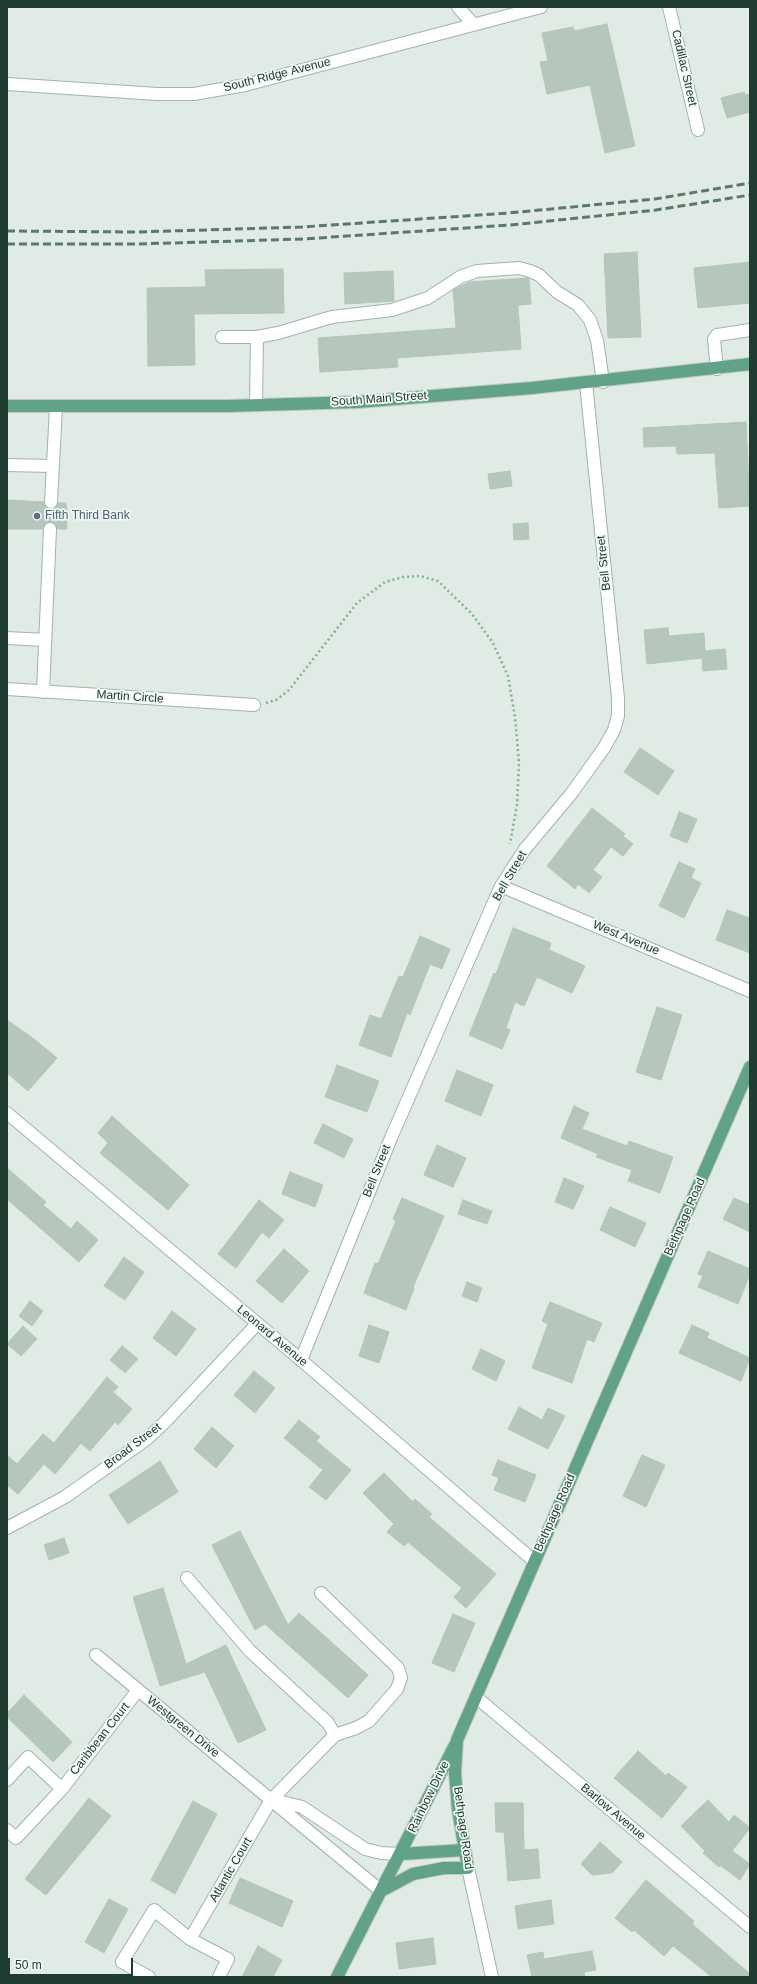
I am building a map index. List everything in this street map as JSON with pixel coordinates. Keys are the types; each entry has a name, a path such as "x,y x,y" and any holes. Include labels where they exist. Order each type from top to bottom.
{"main road":[{"name":"South Main Street","path":"7,406 256,405 358,402 603,382 750,364"},
{"name":"Bethpage Road","path":"468,1868 458,1810 455,1773 457,1740 750,1067"},
{"name":"Rainbow Drive","path":"337,1977 401,1854 457,1740"},
{"name":"Rainbow Drive","path":"401,1854 464,1850"},
{"path":"381,1891 413,1874 444,1868 468,1868"}],"street":[{"path":"458,7 472,24"},
{"name":"South Ridge Avenue","path":"7,84 157,94 194,94 245,84 541,7"},
{"name":"Cadillac Street","path":"669,7 698,130"},
{"path":"222,337 257,337 278,333 332,317 392,310 428,298 460,277 477,271 519,268 530,271 539,276 557,292 578,305 590,320 597,340 603,382"},
{"path":"717,368 714,339 718,335 750,330"},
{"path":"256,405 257,337"},
{"name":"Bell Street","path":"301,1360 391,1138 501,886 525,849 571,794 604,748 614,730 618,716 618,698 586,383"},
{"path":"51,502 56,407"},
{"path":"7,464 53,466"},
{"path":"43,692 50,529"},
{"path":"7,638 45,640"},
{"name":"Martin Circle","path":"7,689 254,705"},
{"name":"West Avenue","path":"501,886 750,991"},
{"name":"Leonard Avenue","path":"7,1113 301,1360 534,1561"},
{"name":"Broad Street","path":"7,1527 65,1497 148,1438 166,1421 257,1324"},
{"path":"187,1578 250,1651 328,1722 335,1735 356,1728 369,1721 397,1689 401,1678 398,1668 321,1593"},
{"name":"Westgreen Drive","path":"96,1654 381,1891"},
{"name":"Caribbean Court","path":"7,1830 16,1838 62,1789 138,1690"},
{"name":"Barlow Avenue","path":"476,1697 750,1927"},
{"name":"Atlantic Court","path":"190,1939 271,1800 335,1735"},
{"name":"Caribbean Court","path":"7,1780 28,1757 62,1789"},
{"name":"Westgreen Drive","path":"271,1800 302,1807 365,1849 381,1853 401,1854"},
{"name":"Bethpage Road","path":"468,1868 492,1977"},
{"path":"149,1977 122,1962 154,1910 190,1939 228,1960 219,1977"}],"path":[{"path":"254,705 276,700 289,690 358,602 385,582 403,577 420,576 438,581 472,614 493,643 508,676 515,717 519,763 517,805 510,848"}],"building":[{"path":"607,24 635,146 605,153 590,85 547,94 540,62 548,61 542,33 573,27 574,31"},
{"path":"744,92 745,95 750,94 750,112 727,118 721,98"},
{"path":"637,252 641,337 608,338 604,254"},
{"path":"750,262 750,303 698,308 694,268"},
{"path":"283,269 284,313 194,314 195,365 148,366 147,288 206,287 205,270"},
{"path":"393,271 394,301 345,304 344,273"},
{"path":"529,279 531,304 518,305 521,349 397,358 398,367 320,372 318,338 456,328 453,290 469,282"},
{"path":"746,422 750,506 719,508 715,453 677,454 676,446 644,447 643,428"},
{"path":"510,471 512,486 490,489 488,474"},
{"name":"Fifth Third Bank","path":"7,500 44,502 45,506 50,509 55,508 58,503 66,503 67,529 57,529 54,523 50,522 44,525 42,529 7,529"},
{"path":"528,523 529,539 514,540 513,524"},
{"path":"668,628 669,636 704,633 705,651 725,649 727,669 703,671 702,658 647,664 644,630"},
{"path":"640,748 674,771 658,795 624,772"},
{"path":"592,808 625,834 623,836 633,844 623,856 611,847 593,870 602,877 589,893 578,884 575,889 547,866"},
{"path":"679,812 697,819 687,843 670,836"},
{"path":"679,862 695,869 691,878 701,883 684,918 659,906"},
{"path":"727,910 750,918 750,953 716,940"},
{"path":"513,928 551,943 549,950 585,966 572,993 537,977 524,1006 515,1002 506,1028 510,1030 502,1049 469,1035 494,973 496,974"},
{"path":"420,936 450,949 442,969 430,964 410,1015 407,1013 391,1057 359,1045 370,1015 381,1019 399,976 403,977"},
{"path":"657,1007 682,1015 661,1080 636,1072"},
{"path":"7,1020 34,1039 57,1058 28,1091 7,1073"},
{"path":"337,1065 379,1081 367,1112 325,1097"},
{"path":"457,1070 493,1085 481,1116 445,1101"},
{"path":"574,1106 589,1113 582,1129 627,1146 629,1141 673,1157 660,1193 628,1181 632,1170 596,1157 598,1154 561,1138"},
{"path":"112,1116 189,1185 168,1210 100,1153 108,1143 98,1133"},
{"path":"323,1124 353,1139 344,1158 314,1143"},
{"path":"437,1145 466,1158 453,1187 424,1175"},
{"path":"7,1168 46,1202 43,1205 71,1229 77,1221 98,1240 79,1262 7,1199"},
{"path":"290,1172 323,1185 315,1207 282,1194"},
{"path":"564,1178 584,1186 573,1209 555,1202"},
{"path":"402,1198 444,1216 413,1287 414,1288 406,1310 364,1293 375,1263 378,1264 396,1221 393,1219"},
{"path":"734,1198 750,1205 750,1232 723,1219"},
{"path":"259,1200 284,1220 269,1238 262,1232 236,1268 218,1254"},
{"path":"463,1200 492,1211 487,1224 458,1214"},
{"path":"610,1207 646,1223 635,1247 600,1230"},
{"path":"284,1249 309,1271 282,1303 256,1281"},
{"path":"708,1251 750,1269 750,1274 738,1304 698,1287 703,1276 698,1274"},
{"path":"124,1257 144,1272 125,1300 104,1286"},
{"path":"467,1282 482,1288 477,1302 462,1296"},
{"path":"30,1301 43,1311 32,1326 19,1316"},
{"path":"550,1302 602,1323 594,1342 587,1339 572,1383 532,1368 548,1324 542,1321"},
{"path":"172,1311 196,1329 176,1356 153,1338"},
{"path":"369,1325 389,1332 379,1363 359,1356"},
{"path":"692,1325 709,1333 707,1338 750,1358 741,1381 679,1353"},
{"path":"23,1326 37,1339 21,1356 7,1344"},
{"path":"122,1346 138,1359 125,1373 110,1360"},
{"path":"481,1349 505,1361 496,1381 472,1369"},
{"path":"254,1371 275,1388 255,1413 234,1395"},
{"path":"107,1377 118,1387 113,1392 132,1409 118,1425 115,1422 90,1451 81,1443 55,1474 44,1464 18,1494 7,1485 7,1455 17,1464 43,1434 54,1443"},
{"path":"519,1407 542,1420 548,1408 565,1416 548,1449 508,1429"},
{"path":"299,1420 320,1437 316,1441 351,1470 326,1500 309,1487 323,1470 284,1438"},
{"path":"212,1427 234,1446 216,1468 194,1449"},
{"path":"642,1455 665,1465 646,1507 623,1496"},
{"path":"498,1460 536,1475 525,1502 494,1490 499,1478 492,1475"},
{"path":"160,1461 178,1492 128,1524 109,1495"},
{"path":"384,1473 413,1502 415,1499 432,1514 429,1517 496,1574 466,1608 454,1597 462,1588 408,1542 404,1546 387,1532 394,1524 363,1493"},
{"path":"240,1531 288,1625 299,1613 368,1675 348,1698 265,1624 255,1630 212,1545"},
{"path":"64,1538 69,1553 49,1560 44,1545"},
{"path":"163,1588 186,1664 226,1645 266,1730 238,1743 205,1672 160,1686 133,1597"},
{"path":"453,1614 475,1623 454,1672 432,1663"},
{"path":"24,1695 72,1742 53,1762 7,1717 7,1713"},
{"path":"638,1751 666,1776 668,1773 687,1787 662,1818 614,1778"},
{"path":"89,1798 111,1816 46,1895 25,1879"},
{"path":"708,1800 729,1822 734,1815 750,1828 732,1851 750,1864 740,1880 720,1865 719,1867 703,1853 705,1851 681,1826"},
{"path":"193,1801 217,1814 175,1894 151,1880"},
{"path":"495,1803 523,1803 524,1850 538,1849 540,1878 508,1881 504,1832 496,1832"},
{"path":"600,1842 622,1862 612,1873 592,1875 581,1864"},
{"path":"240,1878 293,1901 282,1927 229,1903"},
{"path":"646,1880 694,1921 692,1924 750,1974 750,1977 712,1977 673,1946 664,1956 634,1930 632,1932 615,1918"},
{"path":"109,1899 128,1909 104,1953 85,1942"},
{"path":"551,1900 554,1924 518,1929 515,1906"},
{"path":"433,1938 436,1964 399,1969 396,1943"},
{"path":"258,1946 282,1960 273,1977 242,1977"},
{"path":"592,1951 596,1970 584,1972 585,1977 532,1977 527,1955 543,1952 544,1959"}],"tunnel":[{"path":"50,529 51,502"}],"railway":[{"path":"7,231 138,232 302,227 509,213 655,199 750,183"},
{"path":"7,244 138,244 303,239 510,225 656,210 750,195"}],"place":[{"name":"Fifth Third Bank","path":"37,516"}]}
